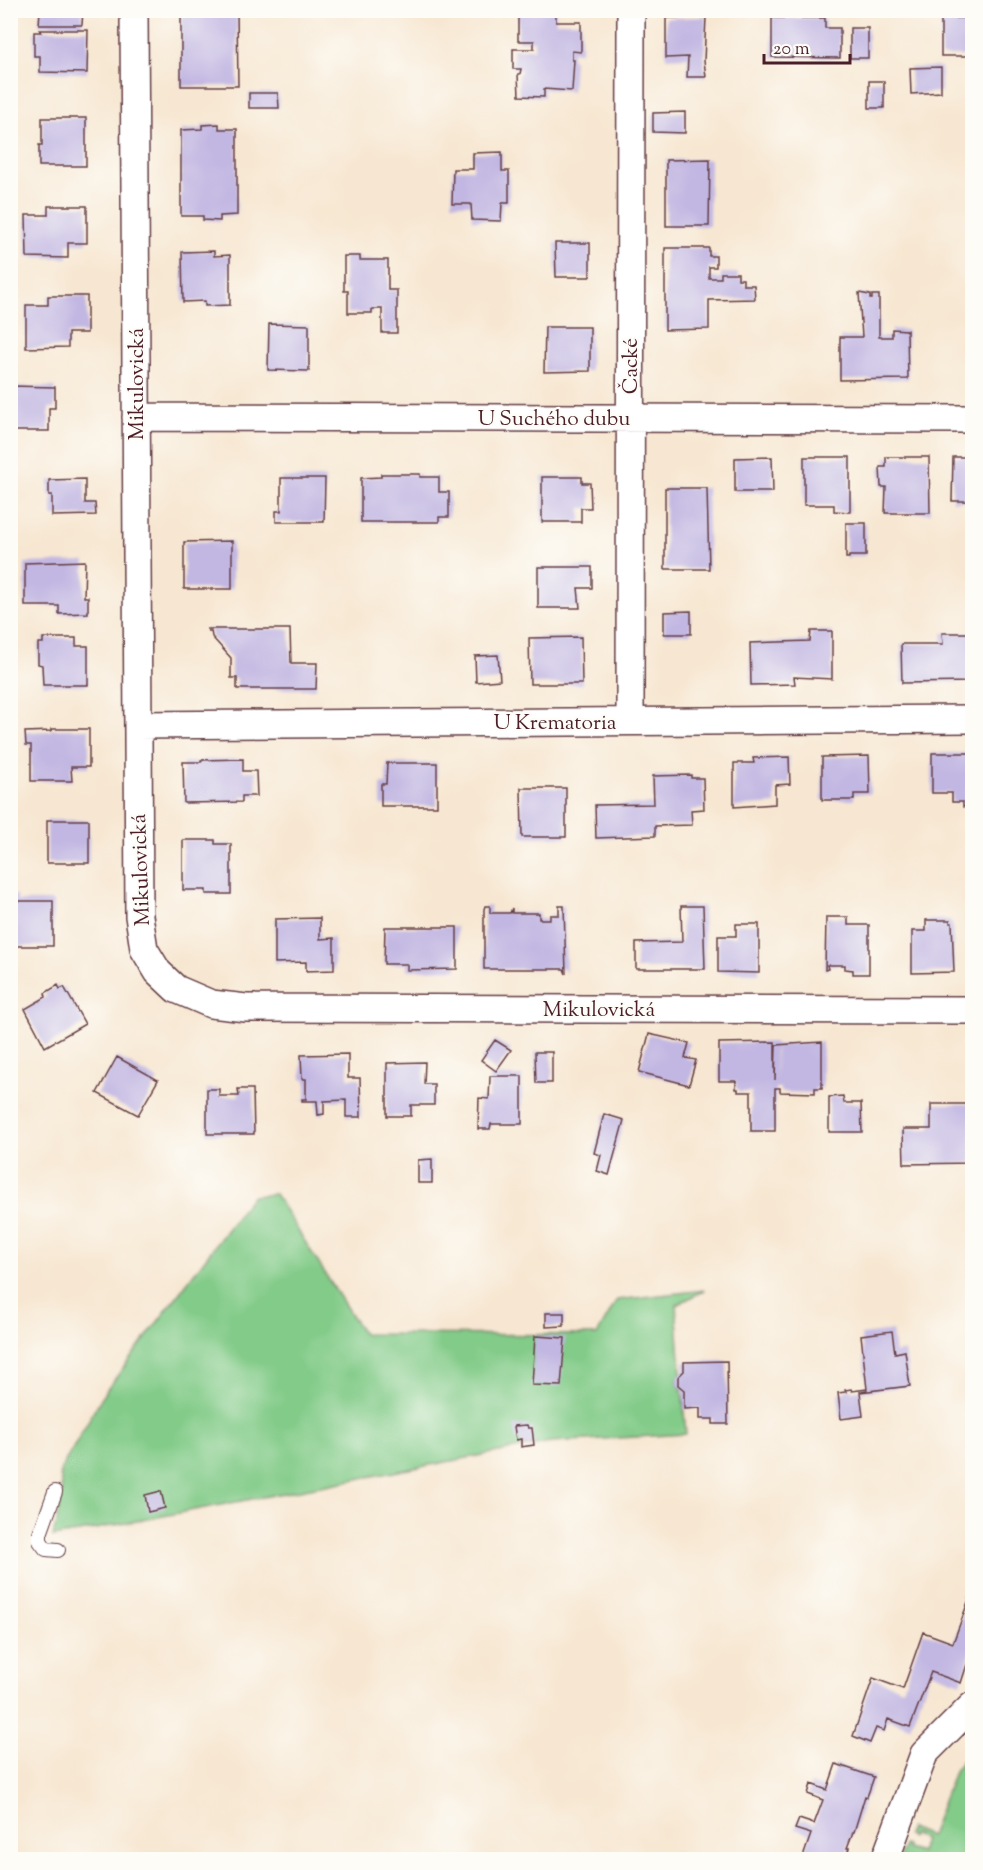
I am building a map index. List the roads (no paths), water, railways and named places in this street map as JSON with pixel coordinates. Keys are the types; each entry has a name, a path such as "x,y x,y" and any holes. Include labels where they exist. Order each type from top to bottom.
{"street":[{"name":"Mikulovická","path":"134,10 139,916 144,949 158,972 176,989 211,1004 258,1008 972,1010"},
{"name":"Čacké","path":"630,722 631,10"},
{"name":"U Suchého dubu","path":"136,417 972,419"},
{"name":"U Krematoria","path":"138,725 972,719"},
{"path":"885,1860 924,1754 972,1706"}],"lane":[{"path":"55,1492 40,1534 40,1541 46,1549 58,1550"}]}
